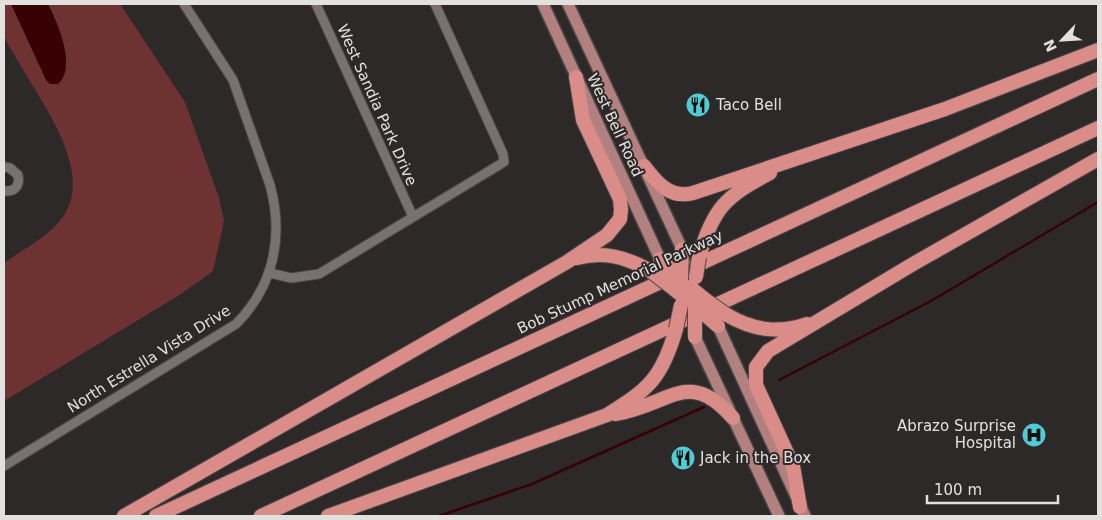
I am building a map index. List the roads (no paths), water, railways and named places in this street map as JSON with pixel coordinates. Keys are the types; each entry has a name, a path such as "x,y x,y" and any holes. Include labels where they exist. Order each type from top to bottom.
{"highway":[{"path":"644,166 661,186 676,194 687,195 773,165 796,160 945,108 1098,50"},
{"path":"124,516 567,262 607,235 620,219 620,199 583,120 576,77"},
{"name":"Bob Stump Memorial Parkway","path":"156,516 1098,79"},
{"path":"261,516 1098,128"},
{"path":"803,511 793,466 761,396 755,375 760,360 768,351 819,320 1098,158"},
{"path":"718,326 701,304 696,292 696,277 705,238 716,214 739,190 796,160"},
{"path":"328,516 607,415 633,399 660,372 671,348 680,292 682,249"},
{"path":"567,262 590,255 604,254 625,258 643,267 701,304 757,328 787,329 819,320"},
{"path":"660,259 680,292"},
{"path":"680,292 696,292"},
{"path":"696,337 701,304"},
{"path":"607,415 628,412 690,391 702,392 715,399 733,418"}],"main road":[{"name":"West Bell Road","path":"543,4 660,259"},
{"name":"West Bell Road","path":"568,4 682,249"},
{"path":"696,277 701,304"},
{"path":"718,326 803,511"},
{"path":"696,337 779,516"}],"street":[{"path":"184,4 233,80 270,185 275,202 277,235 270,274 291,278 319,274 504,162 503,154 435,4"},
{"name":"West Sandia Park Drive","path":"316,4 413,217"},
{"path":"4,166 10,168 18,175 19,182 17,187 10,192 4,192"},
{"name":"North Estrella Vista Drive","path":"4,466 236,324 247,313 270,274"}],"waterway":[{"path":"779,380 931,301 1098,202"},
{"path":"439,516 532,484 704,407"}],"place":[{"name":"Taco Bell","path":"698,105"},
{"name":"Abrazo Surprise Hospital","path":"1034,435"},
{"name":"Jack in the Box","path":"683,458"}]}
